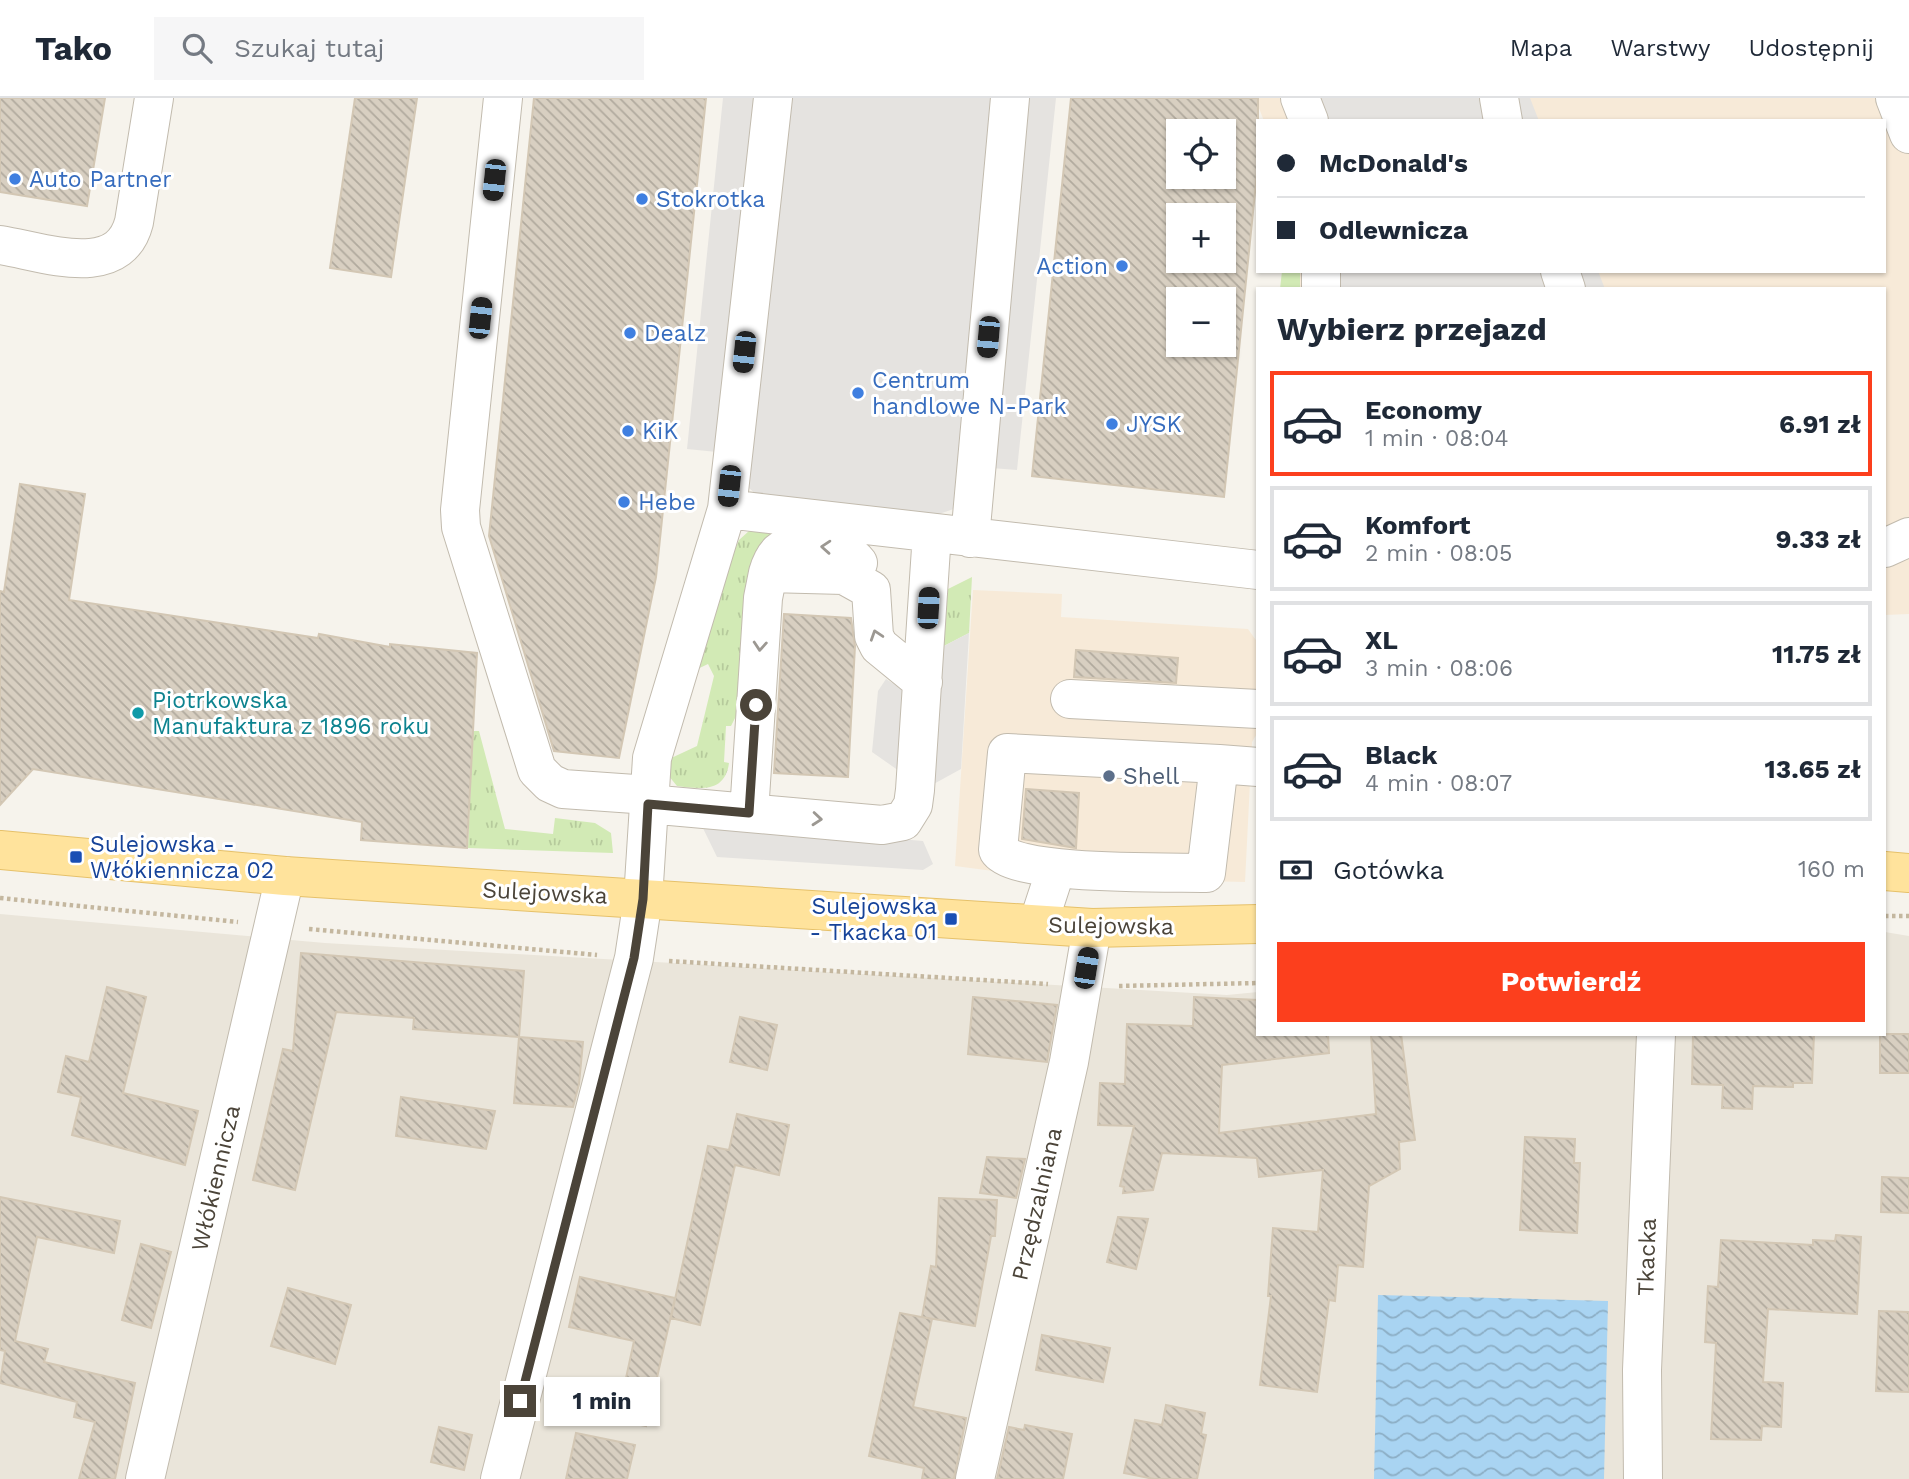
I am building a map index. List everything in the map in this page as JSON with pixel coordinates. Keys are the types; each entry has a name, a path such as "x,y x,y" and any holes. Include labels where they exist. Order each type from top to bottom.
{"main road":[{"name":"Sulejowska","path":"0,850 285,876 1038,925 1092,928 1256,924"},
{"path":"1886,871 1909,873"}],"street":[{"path":"0,245 86,258 106,257 120,250 130,238 134,222 154,98"},
{"path":"503,98 460,510 461,527 537,770 550,783 563,789 749,813 882,825 903,821 913,805 915,790 932,533"},
{"path":"500,1479 634,958 643,899 652,758 727,509 773,98"},
{"path":"970,538 1010,98"},
{"path":"1300,98 1308,119"},
{"path":"1499,98 1503,119"},
{"path":"1895,98 1909,134"},
{"path":"727,509 1256,570"},
{"path":"1886,548 1909,537"},
{"path":"749,813 763,598 768,573 844,576 871,590 874,636 879,646 923,682"},
{"path":"1070,699 1256,709"},
{"path":"1116,759 1121,702"},
{"path":"1219,764 1206,873 1056,869 1008,858 998,850 1007,754 1219,764 1256,767"},
{"path":"1038,925 1056,869"},
{"name":"Włókiennicza","path":"145,1479 285,876"},
{"name":"Przędzalniana","path":"975,1479 1083,986 1092,928"},
{"name":"Tkacka","path":"1643,1479 1642,1370 1656,1036"}],"path":[{"path":"0,898 634,958 1083,986 1256,983"},
{"path":"1886,916 1909,916"}],"shaded area":[{"path":"723,98 1056,98 1017,470 991,468 989,497 939,514 756,494 744,484 747,455 687,449"},
{"path":"1255,98 1909,98 1909,614 1886,615 1886,287 1284,287 1284,273 1886,273 1886,119 1263,119"},
{"path":"1299,98 1530,98 1538,119 1307,119"},
{"path":"1318,273 1599,273 1604,287 1318,287"},
{"path":"973,590 1062,594 1061,617 1248,629 1256,640 1256,735 1252,742 1245,882 1038,877 955,866"},
{"path":"969,633 961,769 930,786 942,647"},
{"path":"886,679 908,693 902,773 872,752 878,691"},
{"path":"700,822 923,841 933,864 923,870 717,857"},
{"path":"0,914 325,943 1227,995 1256,992 1256,1036 1886,1036 1886,932 1909,936 1909,1479 0,1479"}],"green space":[{"path":"1282,273 1300,273 1300,287 1280,287"},
{"path":"749,531 794,532 737,714 731,726 726,726 724,762 729,763 727,773 723,780 710,787 677,786 668,775 667,760 697,746 714,676 708,664 685,675 687,665 739,540"},
{"path":"972,577 969,633 942,647 942,592"},
{"path":"473,731 479,731 505,829 553,834 555,818 595,823 611,833 613,853 468,848"}],"water":[{"path":"1378,1295 1608,1301 1604,1479 1374,1479"}],"building":[{"path":"0,98 105,98 87,206 0,192"},
{"path":"355,98 417,98 391,277 330,268"},
{"path":"534,98 706,98 656,577 619,758 554,751 489,536"},
{"path":"1071,98 1258,98 1256,183 1224,497 1032,476"},
{"path":"20,484 85,494 69,600 318,638 319,634 390,647 390,644 477,653 467,848 361,840 362,822 33,769 0,805 0,591 4,592"},
{"path":"784,614 851,618 855,646 848,777 774,773"},
{"path":"1076,650 1178,658 1176,683 1074,677"},
{"path":"1026,789 1079,793 1076,848 1022,839"},
{"path":"301,953 524,971 519,1037 413,1029 414,1018 336,1012 295,1190 253,1180 283,1049 293,1051"},
{"path":"107,987 146,997 123,1093 198,1111 185,1165 72,1135 81,1097 58,1092 66,1056 89,1062"},
{"path":"973,997 1057,1005 1047,1062 968,1054"},
{"path":"1194,997 1256,1000 1256,1036 1328,1036 1329,1053 1222,1065 1219,1133 1376,1114 1371,1036 1401,1036 1415,1140 1399,1142 1400,1169 1369,1186 1363,1267 1338,1265 1335,1301 1329,1300 1317,1392 1260,1385 1271,1296 1268,1296 1273,1228 1318,1232 1323,1170 1259,1177 1257,1158 1162,1153 1153,1190 1123,1193 1124,1187 1120,1186 1134,1126 1098,1125 1100,1083 1125,1084 1127,1024 1193,1026"},
{"path":"740,1017 777,1025 767,1070 730,1062"},
{"path":"1909,1034 1909,1073 1880,1073 1880,1036"},
{"path":"1693,1036 1814,1036 1812,1083 1793,1083 1793,1087 1753,1086 1752,1109 1722,1108 1723,1085 1692,1084"},
{"path":"519,1037 583,1042 579,1084 573,1107 514,1103"},
{"path":"401,1097 495,1111 486,1149 396,1136"},
{"path":"737,1114 789,1125 779,1175 735,1165 700,1325 671,1318 708,1146 729,1150"},
{"path":"1525,1137 1575,1139 1574,1163 1580,1163 1577,1233 1520,1230"},
{"path":"987,1157 1025,1159 1016,1198 980,1193"},
{"path":"1882,1177 1909,1178 1909,1213 1881,1212"},
{"path":"0,1197 120,1221 114,1253 37,1237 15,1341 48,1349 44,1362 135,1383 115,1479 79,1479 95,1422 74,1417 77,1402 0,1383 5,1351 0,1350"},
{"path":"939,1198 997,1200 995,1236 991,1236 975,1326 922,1317 931,1266 936,1267"},
{"path":"1118,1217 1148,1219 1136,1269 1107,1262"},
{"path":"1836,1235 1861,1237 1857,1314 1768,1309 1763,1382 1783,1383 1781,1427 1762,1426 1761,1440 1711,1439 1716,1343 1705,1342 1708,1286 1718,1287 1721,1240 1813,1245 1813,1240 1835,1241"},
{"path":"141,1244 171,1252 151,1328 122,1320"},
{"path":"580,1277 675,1298 646,1426 617,1420 634,1341 569,1327"},
{"path":"288,1288 351,1305 335,1364 271,1346"},
{"path":"1879,1311 1909,1312 1909,1392 1876,1391"},
{"path":"900,1313 932,1319 913,1407 966,1418 954,1479 922,1479 924,1468 869,1456"},
{"path":"1042,1335 1110,1348 1103,1382 1036,1370"},
{"path":"1166,1405 1205,1413 1201,1434 1206,1435 1197,1479 1154,1479 1124,1473 1135,1420 1162,1425"},
{"path":"1025,1425 1072,1434 1063,1479 997,1479 1009,1427 1024,1430"},
{"path":"439,1427 472,1435 464,1470 431,1462"},
{"path":"576,1433 635,1445 627,1479 566,1479"}],"place":[{"name":"Auto Partner","path":"15,179"},
{"name":"Stokrotka","path":"642,199"},
{"name":"Action","path":"1122,266"},
{"name":"Dealz","path":"630,333"},
{"name":"Centrum handlowe N-Park","path":"858,393"},
{"name":"JYSK","path":"1112,424"},
{"name":"KiK","path":"628,431"},
{"name":"Hebe","path":"624,502"},
{"name":"Piotrkowska Manufaktura z 1896 roku","path":"138,713"},
{"name":"Shell","path":"1109,776"},
{"name":"Sulejowska - Włókiennicza 02","path":"76,857"},
{"name":"Sulejowska - Tkacka 01","path":"951,919"}],"route":[{"path":"520,1401 634,958 643,899 648,804 749,813 756,705"}]}
